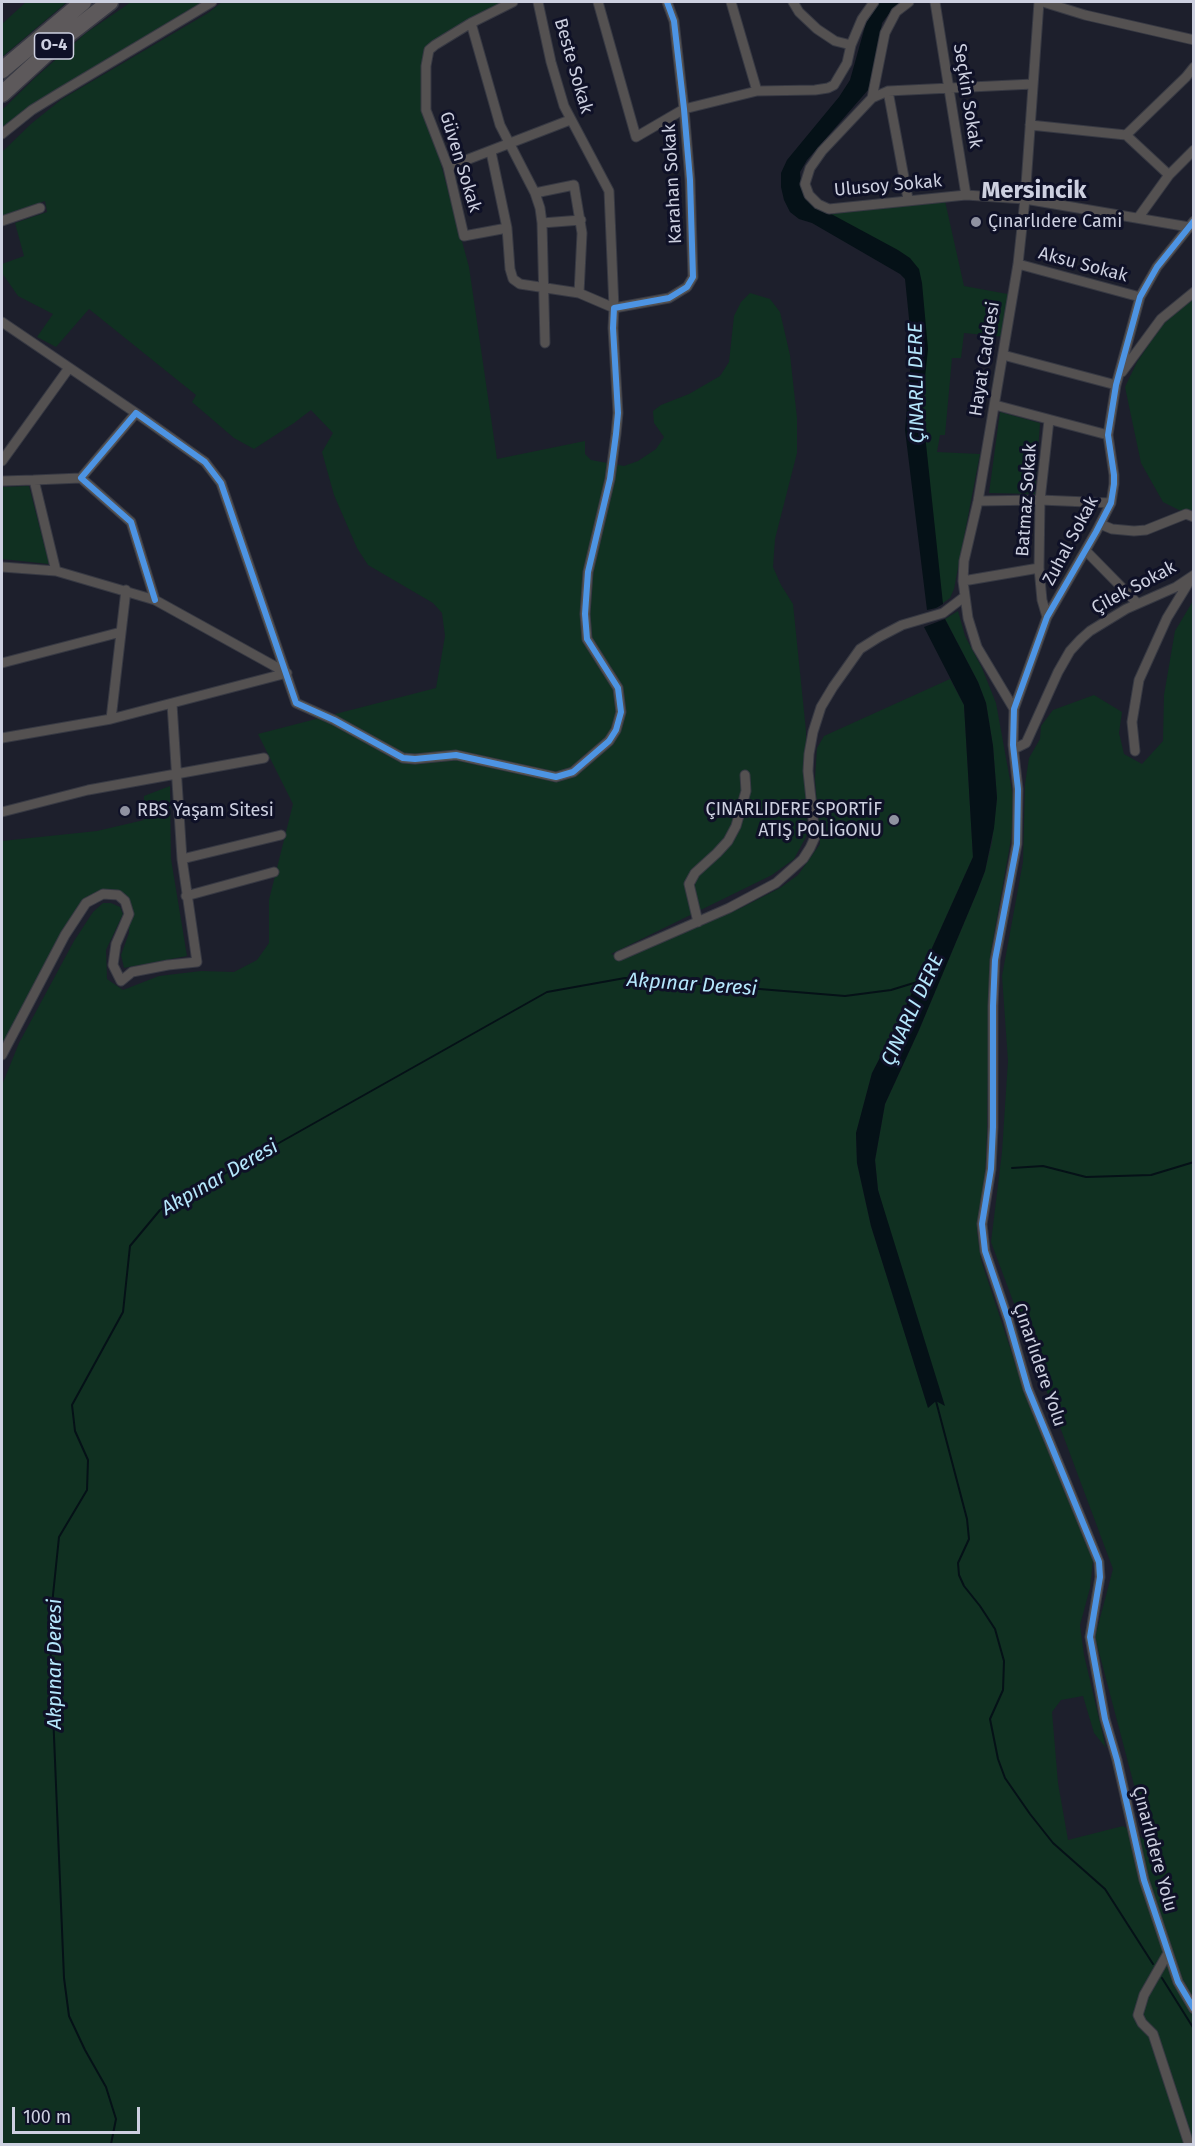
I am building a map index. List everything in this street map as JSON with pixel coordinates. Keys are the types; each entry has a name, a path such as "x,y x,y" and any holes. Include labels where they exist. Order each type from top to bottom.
{"highway":[{"name":"O-4","path":"2,70 82,2"},
{"name":"O-4","path":"2,94 60,41 110,2"}],"street":[{"path":"2,134 49,99 212,2"},
{"name":"Güven Sokak","path":"507,228 464,236 448,167 426,110 426,66 429,50 471,23 513,2"},
{"name":"Beste Sokak","path":"2,322 205,462 221,483 296,703 334,720 403,758 456,755 556,777 573,772 609,741 616,730 621,712 618,688 587,639 585,614 588,572 610,479 618,413 609,191 570,120 551,63 538,2"},
{"path":"598,2 636,137 684,109 757,91 828,88 834,85 843,71 862,19 874,2"},
{"name":"Karahan Sokak","path":"614,308 669,298 687,287 693,277 690,180 684,109 674,21 667,2"},
{"path":"731,2 757,91"},
{"path":"793,2 799,12 817,29 835,40 851,45"},
{"path":"872,98 885,33 896,12 909,2"},
{"name":"Seçkin Sokak","path":"935,2 966,195"},
{"path":"1041,2 1085,15 1194,40"},
{"name":"Hayat Caddesi","path":"1014,709 977,647 964,597 963,581 964,561 978,501 1018,264 1041,2"},
{"path":"471,23 492,102 509,144 535,193 542,223 545,343"},
{"path":"1126,135 1194,67"},
{"path":"872,98 888,91 1033,84"},
{"path":"888,91 908,200"},
{"name":"Ulusoy Sokak","path":"872,98 822,151 807,174 806,189 812,200 829,208 966,195 1025,199 1138,218 1191,224"},
{"path":"448,167 570,120"},
{"path":"1030,125 1126,135 1169,175"},
{"path":"1138,218 1169,175 1194,150"},
{"path":"490,152 507,228 510,269 513,279 520,284 579,293 614,308"},
{"path":"535,193 574,185 581,220 579,293"},
{"path":"2,221 40,208"},
{"path":"542,223 581,220"},
{"name":"Zuhal Sokak","path":"1014,709 1047,617 1111,503 1114,474 1107,435 1117,381 1140,297 1157,267 1191,224"},
{"name":"Aksu Sokak","path":"1018,264 1140,297"},
{"path":"1003,355 1117,381 1161,319 1194,292"},
{"path":"2,461 69,368"},
{"path":"995,405 1107,435"},
{"path":"81,478 136,413"},
{"name":"Batmaz Sokak","path":"1047,617 1042,600 1039,568 1040,500 1049,420"},
{"path":"2,481 81,478 131,522 155,600"},
{"path":"34,480 56,571"},
{"path":"978,501 1040,500 1111,503"},
{"path":"1100,524 1112,529 1134,531 1146,530 1186,514 1194,517"},
{"path":"1086,551 1137,603"},
{"path":"2,567 56,571 155,600 287,673"},
{"path":"963,581 1039,568"},
{"path":"1135,751 1132,722 1139,680 1167,618 1194,575"},
{"name":"Çilek Sokak","path":"1014,749 1026,743 1070,651 1090,631 1137,603 1176,587 1194,575"},
{"path":"111,719 126,590"},
{"path":"619,956 698,922 776,883 797,865 810,848 814,837 808,771 813,732 821,707 860,649 902,625 943,613 964,597"},
{"path":"2,663 121,632"},
{"path":"2,738 111,719 287,673"},
{"path":"2,1056 65,935 86,903 103,894 118,895 125,901 129,914 116,944 113,965 121,981 132,972 197,962 182,859 172,704"},
{"name":"Çınarlıdere Yolu","path":"1014,709 1014,749 1018,789 1017,843 995,960 993,1127 982,1224 983,1239 988,1265 1008,1319 1028,1389 1099,1562 1100,1577 1090,1626 1091,1649 1105,1719 1117,1761 1144,1881 1178,1982 1194,2009"},
{"path":"2,812 88,790 264,758"},
{"path":"698,922 689,884 694,873 717,854 728,841 736,826 746,791 745,775"},
{"path":"182,859 281,835"},
{"path":"186,896 274,872"},
{"path":"1168,1953 1144,1995 1138,2015 1142,2023 1153,2034 1189,2145"}],"green space":[{"path":"26,2 67,2 2,57 2,24"},
{"path":"131,2 202,2 47,95 2,127 2,110 36,77 86,33"},
{"path":"222,2 513,2 429,50 426,110 469,267 497,459 585,441 585,454 591,460 624,466 638,461 656,449 664,437 654,423 653,411 720,376 729,362 734,316 741,302 750,293 770,299 780,312 790,355 797,418 797,453 775,539 773,567 793,604 806,731 807,835 794,859 772,875 611,954 624,958 741,908 780,888 798,875 820,844 815,779 817,748 824,736 950,679 964,705 973,857 901,1017 872,1073 856,1134 857,1163 871,1226 928,1407 936,1401 878,1190 875,1160 885,1104 977,892 992,842 997,798 993,746 986,703 978,682 945,619 958,611 965,636 982,668 996,703 1014,802 1011,839 990,957 985,1181 977,1231 981,1260 1028,1402 1093,1560 1090,1588 1080,1625 1084,1655 1106,1748 1094,1733 1083,1696 1061,1700 1052,1712 1058,1783 1068,1840 1123,1826 1149,1842 1095,1637 1113,1569 991,1242 1002,1152 1008,1061 1002,976 1023,862 1025,784 1029,758 1040,739 1041,726 1053,710 1094,695 1122,712 1119,733 1124,754 1142,764 1163,741 1164,695 1175,631 1193,601 1193,2144 2,2144 2,1085 19,1043 74,941 93,912 103,903 111,903 120,907 123,914 106,950 107,979 123,990 159,976 201,971 234,972 257,960 269,943 269,900 293,804 258,734 436,688 445,636 442,613 433,603 368,565 357,548 334,495 322,452 333,433 311,410 254,449 234,438 192,402 196,395 89,309 56,347 37,337 53,314 18,296 2,273 2,264 24,256 15,223 47,212 45,201 2,216 2,152 32,123 62,99 208,13"},
{"path":"945,201 964,286 1013,295 1006,337 964,333 961,358 952,358 945,435 940,435 937,452 980,454 954,589 950,598 936,608 912,280 805,214"},
{"path":"1193,299 1193,517 1163,502 1141,463 1125,387 1137,362 1163,324"},
{"path":"1000,412 1040,423 1035,494 989,493"},
{"path":"29,486 49,564 2,559 2,487"},
{"path":"170,786 171,859 187,956 124,968 121,955 129,933 129,914 118,895 86,903 2,1055 2,841 97,831 144,820 144,796"}],"water":[{"name":"ÇINARLI DERE","path":"880,2 902,2 882,23 868,90 807,160 800,172 801,186 809,202 898,250 910,258 919,269 928,349 922,406 943,604 927,610 905,430 912,348 905,279 812,223 799,219 790,212 781,187 781,173 787,160 839,97 850,80 866,23"},
{"name":"ÇINARLI DERE","path":"945,619 978,682 986,703 993,746 997,798 994,828 985,871 977,892 885,1104 875,1160 878,1190 945,1406 936,1401 928,1408 871,1226 857,1163 856,1133 872,1073 901,1017 973,857 964,705 924,627"}],"waterway":[{"name":"Akpınar Deresi","path":"111,2144 116,2119 106,2087 69,2016 64,1978 50,1640 59,1537 87,1490 88,1460 75,1431 72,1405 123,1312 130,1246 160,1210 547,992 625,978 845,996 891,990 917,982"},
{"path":"1012,1168 1043,1166 1086,1177 1151,1175 1194,1162"},
{"path":"936,1401 967,1519 969,1539 958,1563 959,1575 964,1586 995,1629 1004,1661 1003,1690 990,1719 998,1759 1005,1778 1053,1843 1105,1889 1153,1964"},
{"path":"1162,1978 1194,2029"}],"cycle path":[{"path":"155,600 131,522 81,478 136,413 205,462 221,483 296,703 334,720 403,758 456,755 556,777 573,772 609,741 616,730 621,712 618,688 587,639 585,614 588,572 610,479 618,413 614,308 669,298 687,287 693,277 690,180 684,109 674,21 667,2"},
{"path":"1194,221 1157,267 1140,297 1116,385 1108,435 1114,475 1111,503 1047,617 1014,709 1013,745 1018,789 1017,844 995,960 991,1169 982,1224 985,1251 1028,1389 1099,1562 1100,1577 1090,1637 1105,1719 1117,1760 1144,1880 1178,1982 1194,2009"}],"place":[{"name":"Çınarlıdere Cami","path":"976,222"},
{"name":"RBS Yaşam Sitesi","path":"125,811"},
{"name":"ÇINARLIDERE SPORTİF ATIŞ POLİGONU","path":"894,820"}],"district":[{"name":"Mersincik","path":"1034,191"}]}
